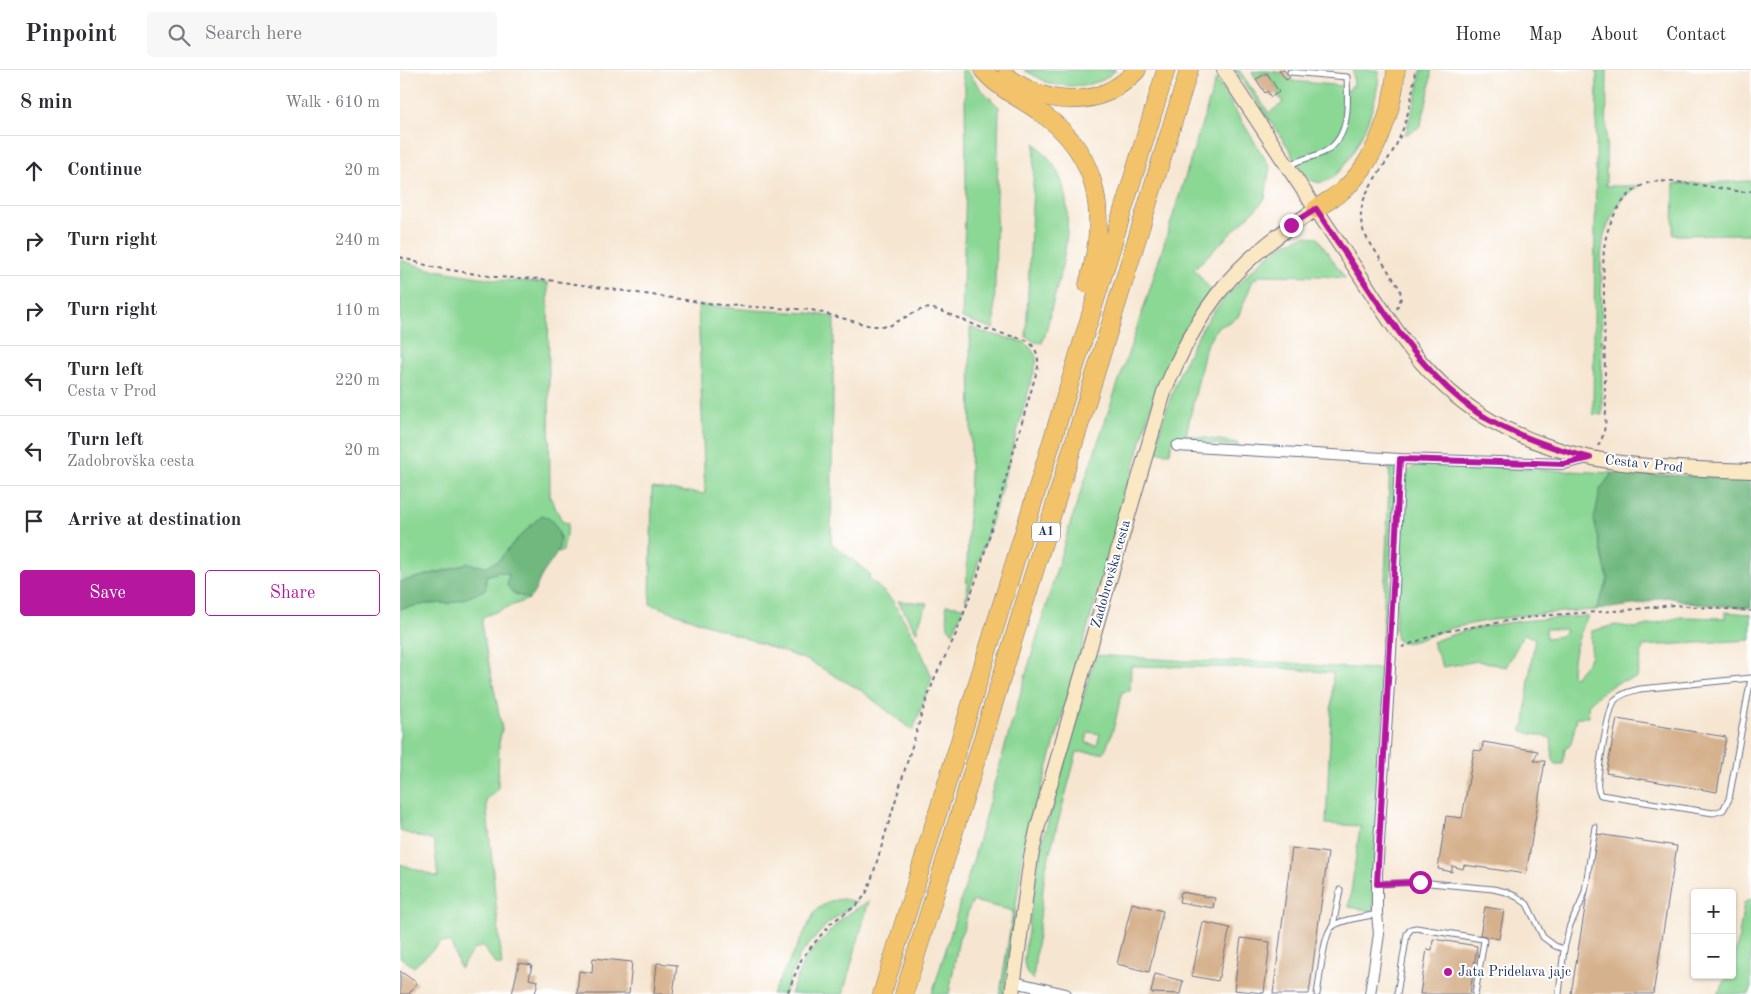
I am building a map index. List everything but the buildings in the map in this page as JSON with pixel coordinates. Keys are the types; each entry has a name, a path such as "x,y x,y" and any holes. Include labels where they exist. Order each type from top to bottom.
{"highway":[{"path":"983,70 995,82 1043,114 1065,133 1081,154 1092,177 1097,201 1097,242 1090,278 1080,311 1079,351"},
{"path":"999,70 1015,83 1042,96 1068,100 1094,97 1106,93 1126,81 1137,70"},
{"name":"A1","path":"882,994 1166,70"},
{"name":"A1","path":"904,994 1189,70"},
{"path":"1316,209 1348,167 1369,133 1381,98 1385,70"},
{"path":"1316,209 1342,192 1356,177 1370,155 1381,135 1390,108 1396,70"}],"main road":[{"name":"Cesta v Prod","path":"1224,70 1388,318 1414,354 1453,394 1496,423 1530,439 1590,458 1660,467 1751,471"},
{"name":"Zadobrovška cesta","path":"1013,988 1031,857 1038,826 1164,392 1188,341 1225,285 1275,237 1316,209"}],"street":[{"path":"1177,446 1400,459 1564,464 1590,458"},
{"path":"1370,994 1379,934 1377,884 1400,459"},
{"path":"1013,988 1066,994"}],"lane":[{"path":"1288,166 1296,161 1322,153 1336,144 1343,133 1348,99 1347,77 1290,72"},
{"path":"1751,678 1729,799 1723,810 1713,813 1601,795 1598,788 1602,757 1610,711 1615,700 1624,694 1640,689 1751,678"},
{"path":"1559,994 1564,949 1570,925 1585,891 1595,827"},
{"path":"1377,884 1420,882 1506,892 1517,896 1527,904 1543,937 1564,949"},
{"path":"1318,994 1327,935 1333,926 1340,890"},
{"path":"1333,926 1341,922 1377,914"},
{"path":"1397,994 1407,934 1411,929 1416,928 1483,939 1476,994"}],"path":[{"path":"1388,318 1399,306 1401,298 1400,289 1365,235 1361,226 1360,216 1365,196 1389,159 1398,141 1411,99 1415,70"},
{"path":"1590,458 1601,442 1606,404 1605,242 1610,224 1620,204 1632,193 1648,183 1663,181 1742,192 1751,191"},
{"path":"400,257 432,267 495,277 542,280 721,305 812,310 880,327 890,326 926,308 939,310 982,328 1026,340 1032,344 1039,358 1038,367 978,575 956,634 935,677 923,710 871,881 866,894 857,905 831,924 802,958 787,994"},
{"path":"1391,652 1442,632 1537,616 1673,605 1751,611"}],"green space":[{"path":"961,70 966,70 980,88 999,107 994,329 962,318 966,183 965,87"},
{"path":"1024,70 1116,70 1103,80 1086,85 1069,86 1050,84"},
{"path":"1235,70 1239,70 1269,113 1283,103 1277,94 1279,92 1267,73 1256,79 1252,72 1274,72 1289,77 1292,81 1343,86 1344,90 1350,90 1351,86 1354,86 1353,70 1379,70 1376,92 1367,123 1342,169 1325,182 1316,182 1308,178 1298,166 1292,153"},
{"path":"1421,70 1431,70 1426,106 1420,127 1405,135 1417,94"},
{"path":"1597,70 1607,70 1606,186 1638,186 1622,198 1604,234 1601,259 1602,415 1593,414"},
{"path":"1216,79 1270,167 1265,198 1194,269 1211,290 1177,342 1150,410 1025,846 1004,994 1000,994 1013,911 973,901 959,938 949,994 932,994 973,861 1070,524 1147,298"},
{"path":"1035,143 1058,172 1065,193 1067,209 1064,258 1042,343 1035,342 1026,337"},
{"path":"1751,181 1751,234 1673,235 1674,184"},
{"path":"1306,236 1317,237 1345,278 1261,275 1253,280 1238,317 1224,325 1219,325 1206,346 1186,435 1238,443 1239,446 1172,441 1170,453 1154,452 1165,413 1179,375 1206,322 1228,294 1267,256 1281,246"},
{"path":"400,260 429,269 498,280 548,283 550,497 562,521 568,524 563,551 558,552 560,540 558,530 552,522 542,515 516,540 498,561 485,567 467,563 400,582"},
{"path":"698,305 809,313 834,317 831,543 870,574 869,578 893,601 917,642 932,677 913,731 862,691 809,661 650,604 652,488 705,494"},
{"path":"970,327 982,332 1024,342 1032,350 1037,360 998,500 966,601 971,438"},
{"path":"1390,463 1396,465 1373,911 1349,907 1360,826 1326,824 1333,673 1280,668 1131,666 1130,691 1122,692 1113,731 1103,753 1077,752 1045,871 1033,980 1031,978 1026,970 1024,958 1040,850 1095,655 1189,661 1278,662 1381,669","holes":["1088,732 1100,734 1097,745 1086,743"]},
{"path":"1424,464 1612,473 1600,490 1604,555 1608,580 1596,610 1506,618 1452,628 1407,643 1401,643 1397,640 1395,629 1404,483 1406,475 1410,470"},
{"path":"1612,473 1751,478 1751,608 1695,604 1668,597 1640,604 1596,610 1608,580 1594,520 1600,490"},
{"path":"542,515 547,517 556,527 560,542 559,549 540,579 535,592 529,599 513,593 507,585 509,574 499,572 486,576 486,589 474,595 451,603 426,604 400,609 400,582 467,563 485,567 498,561 516,540"},
{"path":"499,572 509,574 507,585 513,593 529,599 485,616 482,620 482,629 502,729 499,743 498,789 486,800 502,966 496,964 482,946 473,950 460,969 451,943 441,942 414,967 400,957 400,864 438,877 434,841 400,831 400,609 426,604 451,603 474,595 486,576"},
{"path":"898,601 927,603 917,633"},
{"path":"946,605 964,607 953,633 948,627"},
{"path":"1725,612 1751,614 1751,640 1643,646 1637,678 1622,681 1599,694 1588,705 1589,717 1577,717 1571,744 1565,748 1563,764 1556,764 1553,760 1551,738 1521,730 1525,724 1535,638 1524,634 1506,667 1478,661 1443,667 1432,642 1451,635 1489,626 1529,620 1588,616 1575,652 1572,675 1575,677 1591,655 1592,631 1615,625 1636,628 1681,617 1725,618","holes":["1545,629 1565,629 1561,636 1546,638"]},
{"path":"843,899 857,902 827,924 799,956 784,994 772,994 816,910 830,901"},
{"path":"1751,899 1751,989 1749,994 1717,994 1726,979 1736,979 1736,951 1744,903"},
{"path":"869,901 843,994 790,994 805,959 842,918"}],"place":[{"name":"Jata Pridelava jajc","path":"1448,972"}],"route":[{"path":"1291,225 1316,209 1414,354 1453,394 1480,414 1512,432 1546,446 1590,458 1564,464 1400,459 1377,884 1420,882"}]}
